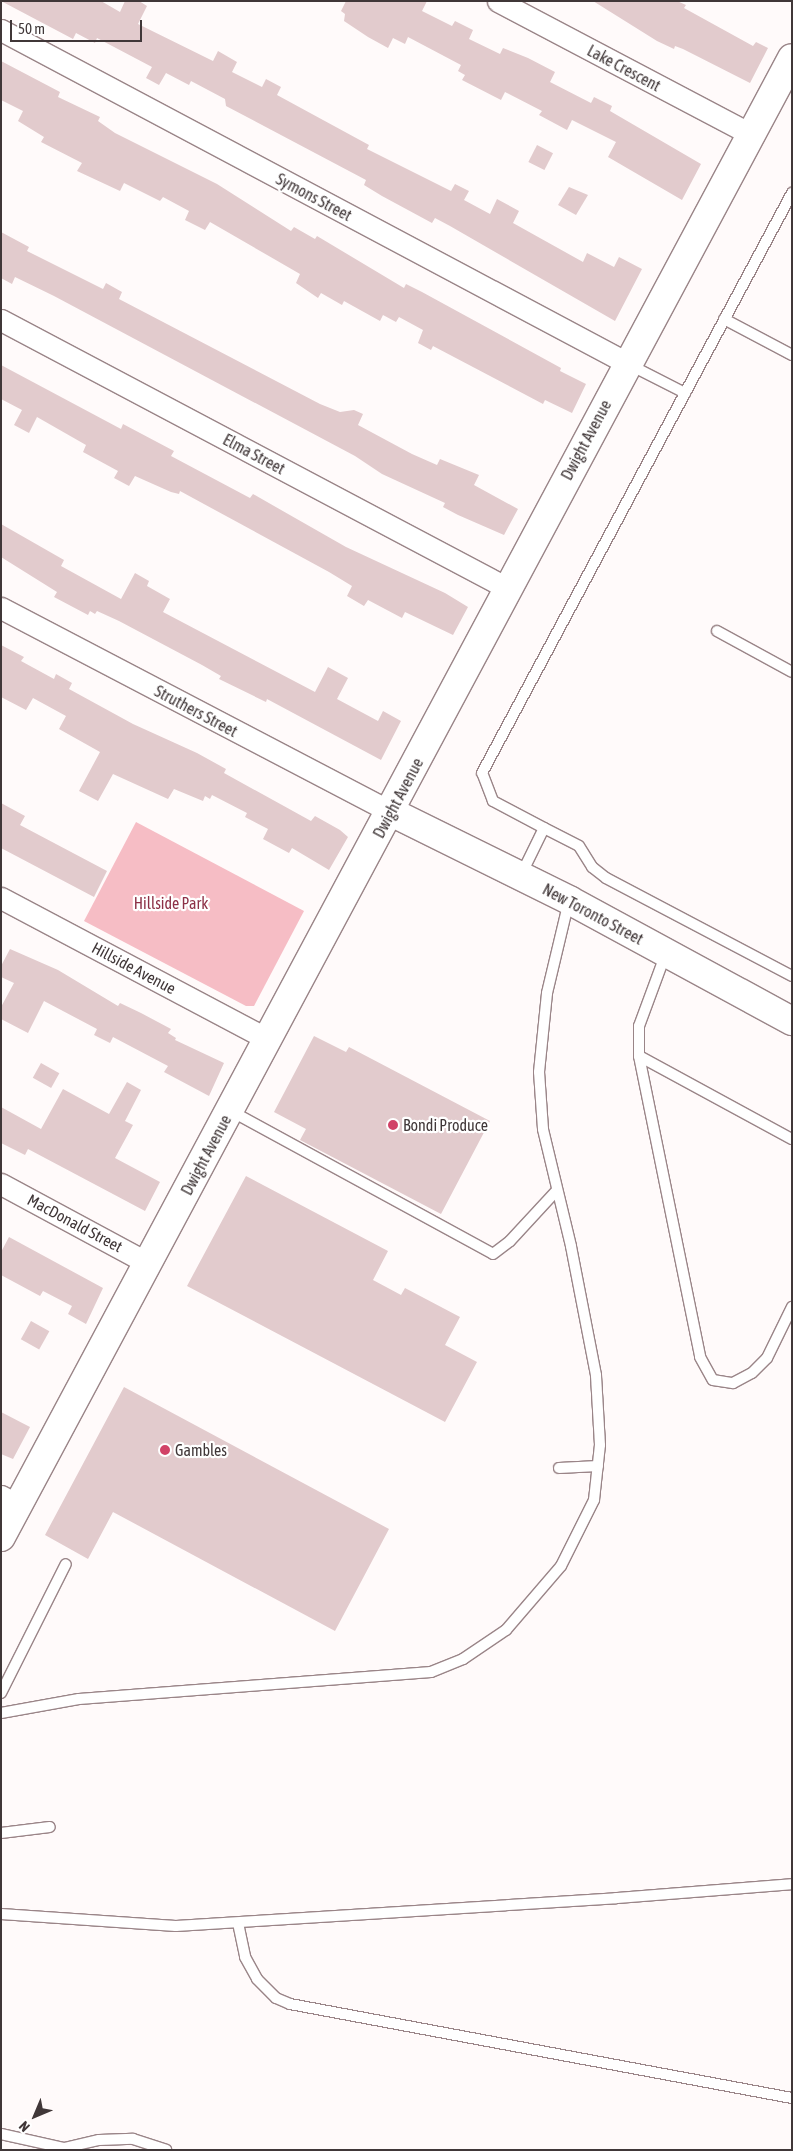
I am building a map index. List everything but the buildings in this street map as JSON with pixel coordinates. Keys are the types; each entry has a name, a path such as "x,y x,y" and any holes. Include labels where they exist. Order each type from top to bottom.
{"street":[{"name":"Lake Crescent","path":"498,1 750,134"},
{"name":"Symons Street","path":"1,30 627,363"},
{"name":"Dwight Avenue","path":"1,1537 10,1500 148,1263 391,812 507,588 627,363 792,58"},
{"name":"Elma Street","path":"1,320 507,588"},
{"name":"Struthers Street","path":"1,608 391,812"},
{"name":"New Toronto Street","path":"391,812 569,900 792,1022"},
{"name":"Hillside Avenue","path":"1,898 267,1039"},
{"name":"MacDonald Street","path":"1,1184 148,1263"}],"lane":[{"path":"792,193 482,774 492,801 579,846 592,868 606,878 792,976"},
{"path":"724,319 792,355"},
{"path":"627,363 685,392"},
{"path":"717,631 792,672"},
{"path":"520,876 544,828"},
{"path":"1,1713 79,1699 431,1672 463,1659 506,1630 561,1566 594,1500 600,1445 596,1375 543,1130 539,1072 546,993 569,900"},
{"path":"666,953 639,1026 639,1056 700,1357 713,1380 733,1384 752,1373 767,1358 792,1307"},
{"path":"639,1056 792,1139"},
{"path":"230,1110 493,1254 510,1241 557,1190"},
{"path":"560,1468 598,1466"},
{"path":"1,1694 66,1564"},
{"path":"1,1833 50,1827"},
{"path":"1,1914 176,1926 792,1884"},
{"path":"238,1923 245,1957 257,1979 276,1998 290,2004 792,2098"},
{"path":"1,2134 64,2148 99,2140 133,2139 166,2150"}],"green space":[{"name":"Hillside Park","path":"136,822 304,911 254,1006 246,1006 84,921"}],"place":[{"name":"Bondi Produce","path":"393,1125"},
{"name":"Gambles","path":"165,1450"}]}
